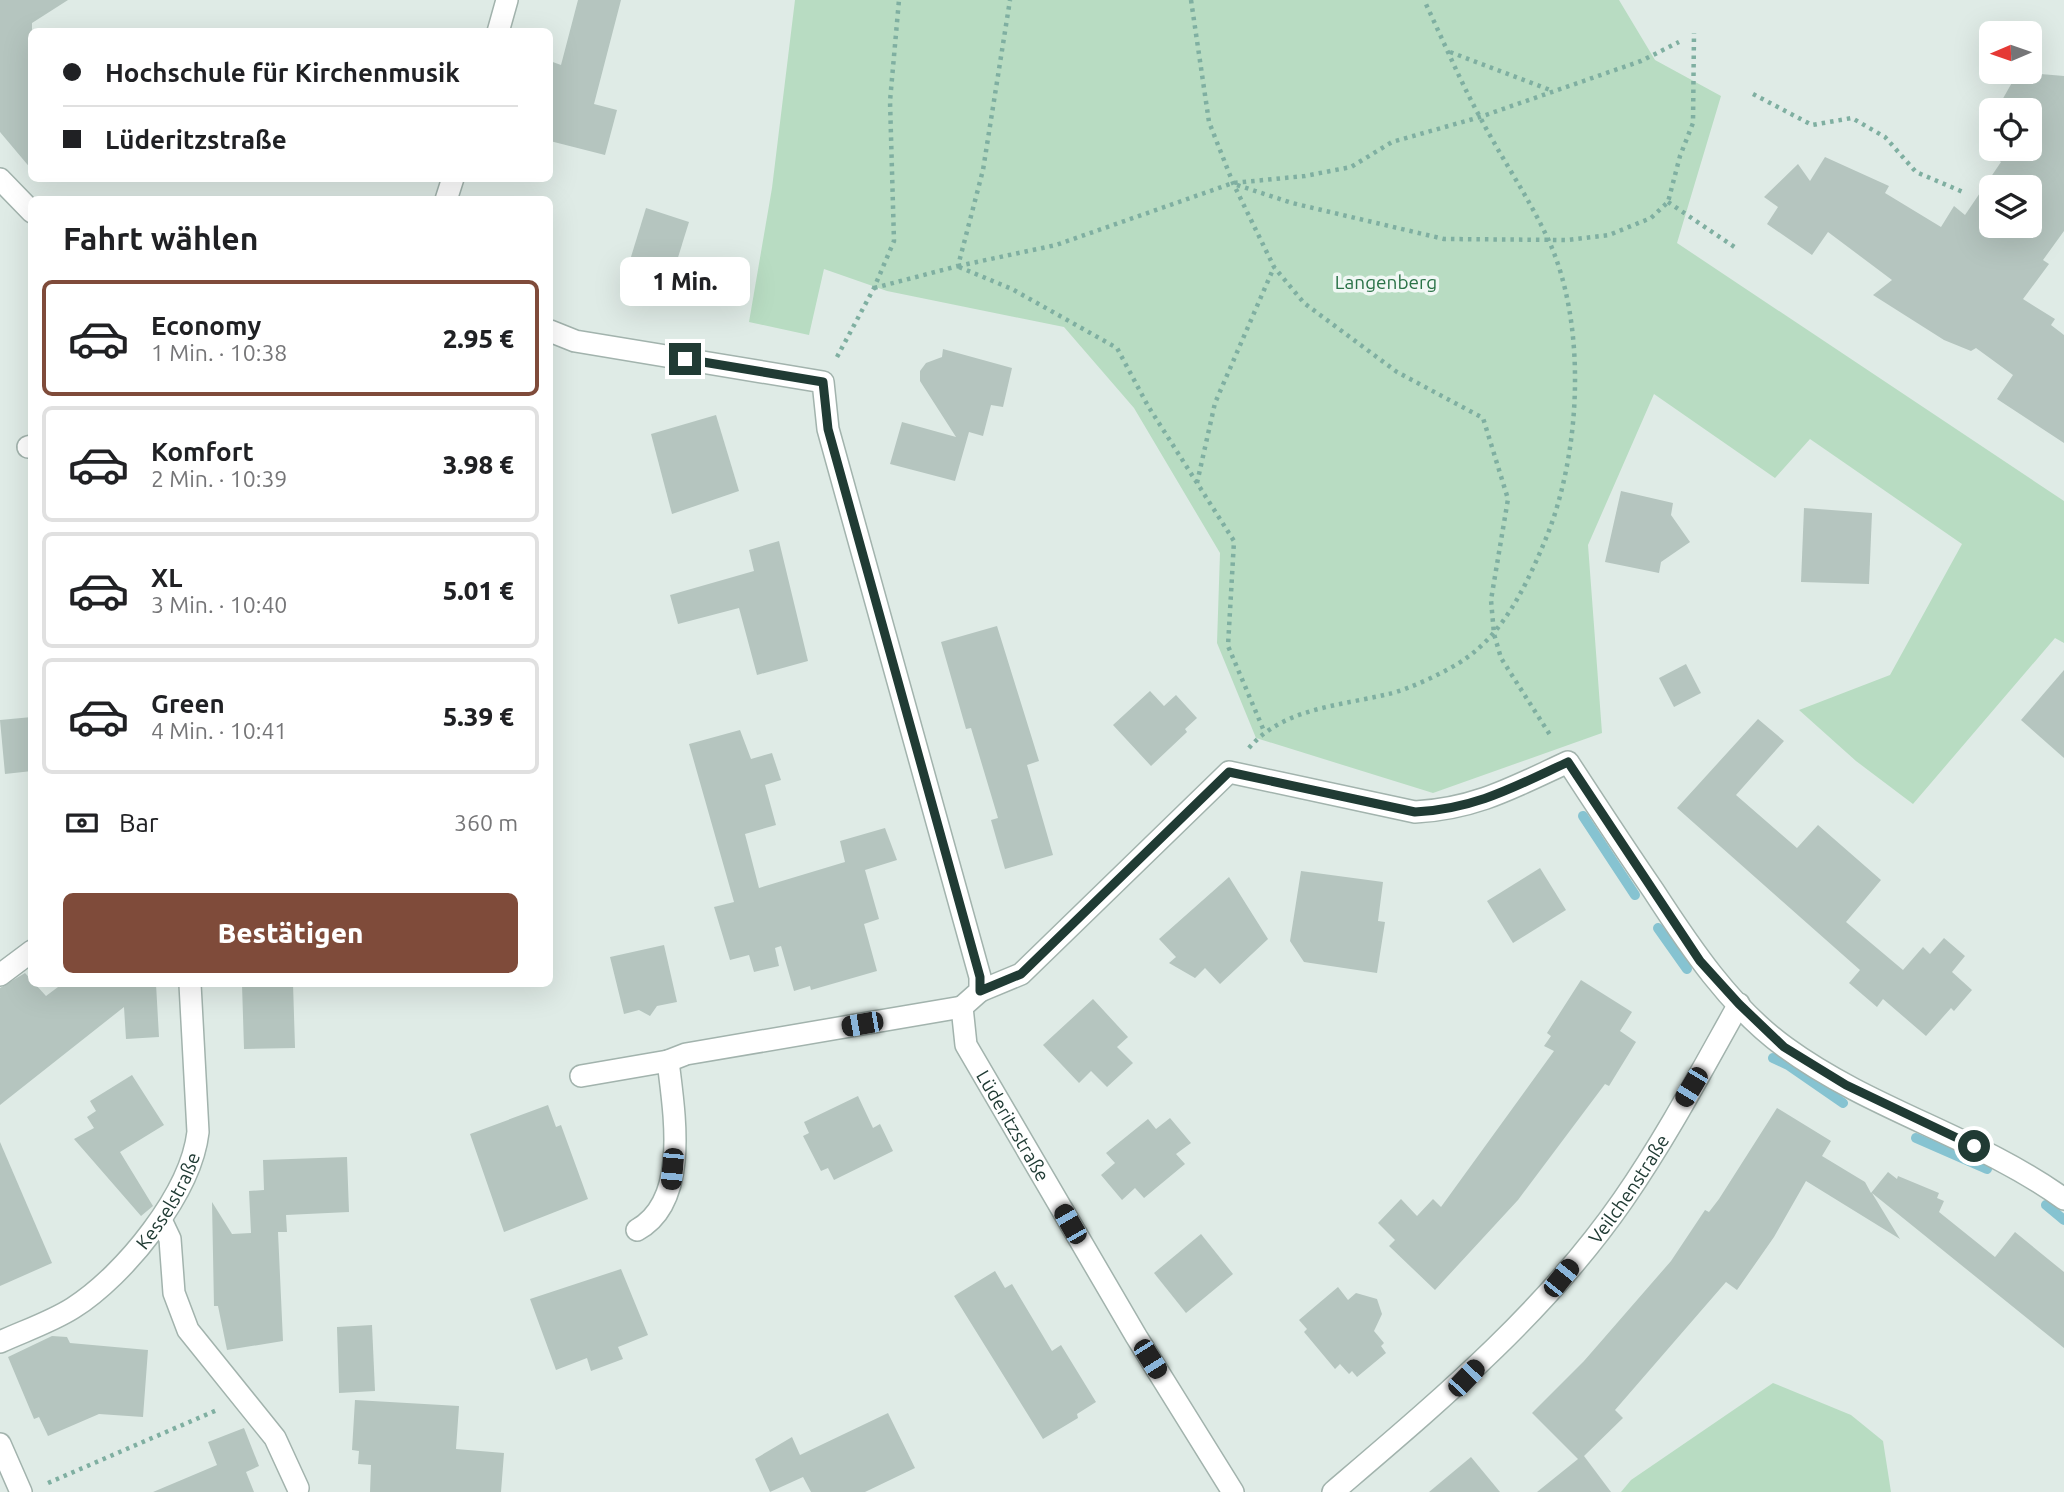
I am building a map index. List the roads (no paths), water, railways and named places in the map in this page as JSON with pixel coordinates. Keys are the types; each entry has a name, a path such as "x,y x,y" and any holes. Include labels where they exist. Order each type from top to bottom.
{"street":[{"path":"499,28 507,0"},
{"path":"0,178 28,208"},
{"path":"553,332 575,341 823,382 828,429 980,977 980,991"},
{"path":"581,1076 668,1061 686,1054 962,1007 980,991 1021,974 1229,772 1415,812 1476,804 1568,762 1700,961 1739,1004 1784,1047 1846,1085 1954,1135 2034,1178 2064,1199"},
{"path":"0,975 28,954"},
{"name":"Kesselstraße","path":"0,1342 74,1307 127,1261 161,1220 196,1152 198,1132 190,987"},
{"name":"Veilchenstraße","path":"1333,1492 1466,1378 1545,1297 1623,1200 1739,1004"},
{"name":"Lüderitzstraße","path":"962,1007 966,1045 1136,1336 1233,1492"},
{"path":"637,1230 654,1221 670,1190 676,1128 668,1061"},
{"path":"161,1220 170,1239 174,1293 188,1330 275,1438 298,1488"},
{"path":"0,1444 21,1492"}],"waterway":[{"path":"1583,816 1635,895"},
{"path":"1658,928 1687,969"},
{"path":"1773,1058 1788,1065 1843,1103"},
{"path":"1916,1138 1987,1169"},
{"path":"2046,1205 2064,1220"}],"park label":[{"name":"Langenberg","path":"1386,282"}]}
